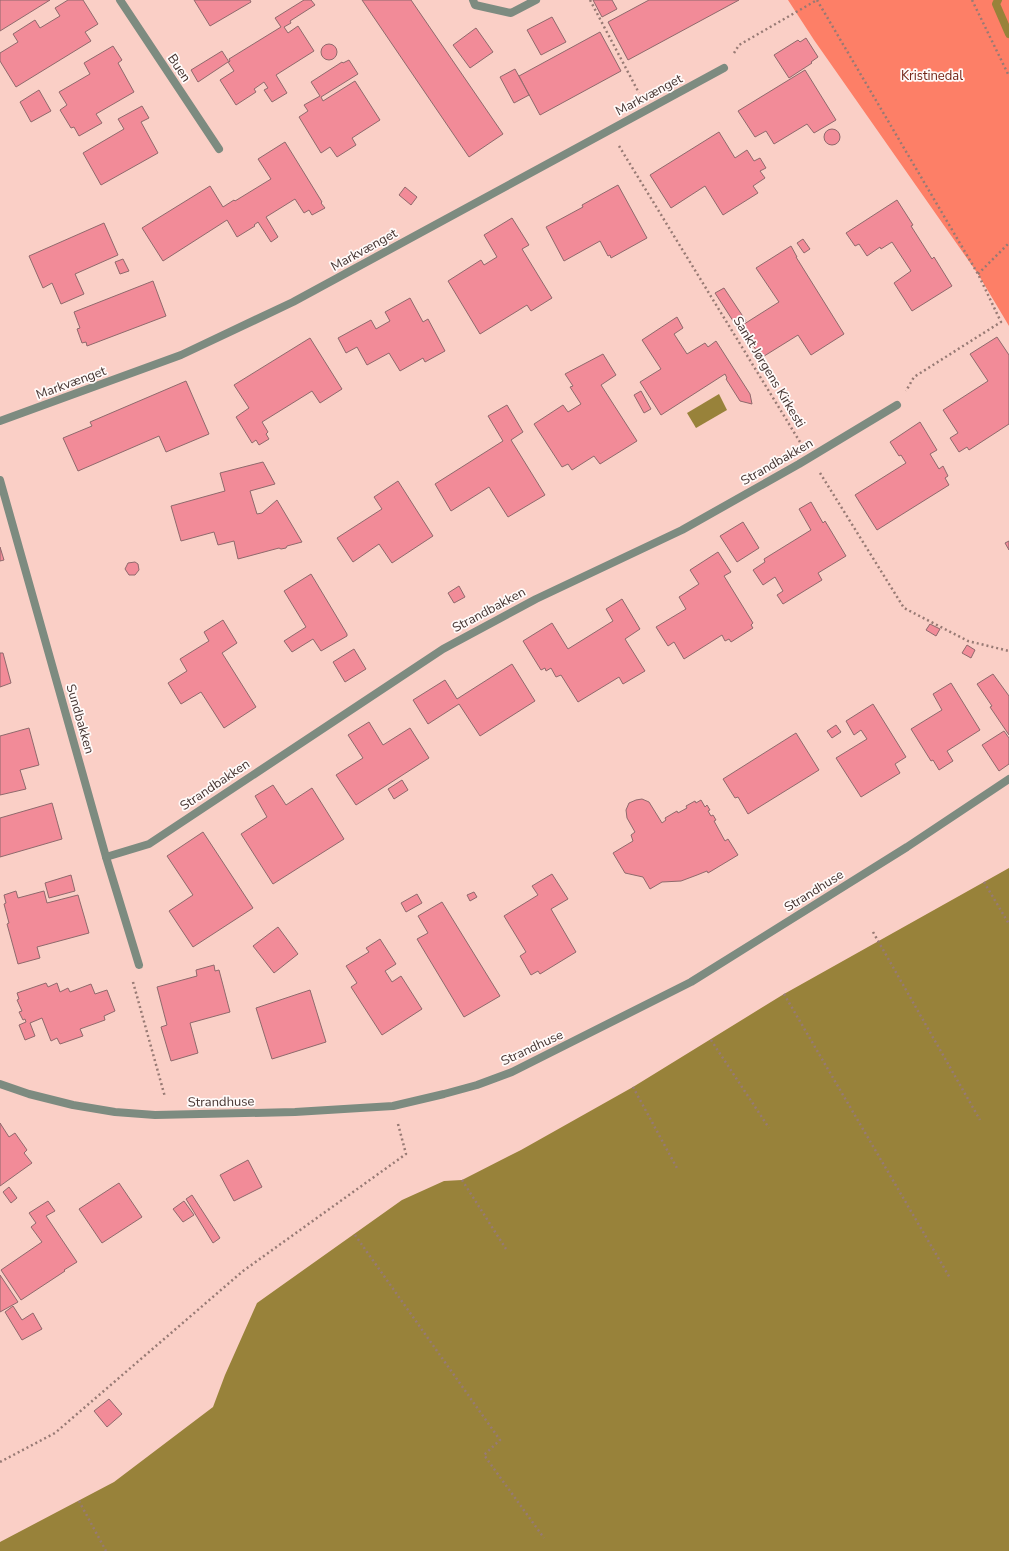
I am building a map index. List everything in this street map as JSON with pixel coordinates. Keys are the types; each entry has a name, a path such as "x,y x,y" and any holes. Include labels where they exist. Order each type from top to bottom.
{"street":[{"name":"Buen","path":"120,0 219,149"},
{"path":"472,0 476,4 511,13 536,0"},
{"name":"Markvænget","path":"0,421 181,355 293,302 724,68"},
{"name":"Strandbakken","path":"106,857 149,844 443,649 536,599 682,530 810,457 897,405"},
{"name":"Sundbakken","path":"0,480 106,857 139,965"},
{"name":"Strandhuse","path":"0,1084 29,1094 73,1105 115,1112 170,1115 295,1112 393,1106 477,1085 512,1072 691,982 907,847 1009,779"}],"path":[{"path":"590,0 648,110"},
{"path":"724,68 739,45 817,0 978,274 1001,322 914,377 897,405"},
{"path":"972,0 1009,76"},
{"name":"Sankt Jørgens Kirkesti","path":"610,130 904,608 968,642 1009,651"},
{"path":"978,274 1009,243"},
{"path":"984,882 1009,924"},
{"path":"873,932 980,1120"},
{"path":"139,965 132,983 170,1115"},
{"path":"784,994 950,1278"},
{"path":"711,1040 768,1128"},
{"path":"633,1087 678,1170"},
{"path":"0,1462 54,1433 243,1271 406,1154 393,1106"},
{"path":"462,1180 506,1249"},
{"path":"354,1235 500,1440 484,1455 544,1538"},
{"path":"79,1501 106,1551"}],"green space":[{"name":"Kristinedal","path":"788,0 1009,0 1009,326 978,274 814,40"}],"shaded area":[{"path":"719,394 727,410 696,428 687,413"},
{"path":"1009,868 1009,1551 0,1551 0,1542 114,1482 213,1407 225,1375 257,1303 402,1200 444,1181 462,1180 521,1150 633,1087 784,994"}],"building":[{"path":"0,0 50,0 0,31"},
{"path":"68,0 83,0 98,24 85,32 91,41 16,87 0,61 0,53 18,42 13,34 35,20 40,28 60,16 55,8"},
{"path":"194,0 250,0 251,2 210,26"},
{"path":"304,0 311,0 315,5 290,21 291,23 284,27 288,33 298,26 314,51 276,75 287,93 272,102 264,90 268,88 264,82 254,89 256,92 236,105 220,80 234,71 228,62 198,82 191,70 222,51 229,62 229,59 281,27 275,18"},
{"path":"362,0 411,0 503,134 469,157"},
{"path":"593,0 612,0 617,9 602,17"},
{"path":"649,0 739,0 628,60 608,22"},
{"path":"552,17 566,42 541,55 527,30"},
{"path":"476,28 493,52 470,68 453,45"},
{"path":"600,32 621,71 540,115 519,76"},
{"path":"806,38 818,57 811,62 812,63 789,78 774,55 798,40 800,42"},
{"path":"329,44 336,49 337,52 332,59 329,60 322,55 321,52 326,45"},
{"path":"113,46 122,60 118,63 134,92 96,114 102,123 79,136 74,127 71,128 60,110 67,105 59,92 90,74 84,63"},
{"path":"349,60 358,74 321,97 323,101 355,81 380,120 352,138 356,145 337,157 330,147 321,153 299,117 308,111 304,105 320,96 311,82 342,62 343,63"},
{"path":"515,69 529,95 514,103 500,77"},
{"path":"805,70 836,120 814,133 807,124 774,144 766,131 755,137 738,111"},
{"path":"39,90 51,111 31,122 20,102"},
{"path":"142,106 149,118 141,122 158,153 101,185 83,153 124,129 118,119"},
{"path":"829,129 835,129 840,134 838,143 835,145 829,145 824,140 824,134"},
{"path":"719,132 735,158 747,150 754,161 760,158 766,168 760,171 765,178 753,186 758,193 723,215 705,186 671,208 650,175"},
{"path":"285,142 325,208 312,215 309,210 304,213 295,199 266,217 278,237 271,242 258,222 254,225 255,226 237,237 227,220 163,261 142,228 210,186 223,207 234,200 235,201 271,179 258,159"},
{"path":"618,185 647,238 611,258 610,255 608,256 600,241 564,261 546,227 583,207 582,205"},
{"path":"405,187 417,197 411,205 399,195"},
{"path":"897,200 913,225 911,226 932,259 934,257 952,286 912,311 894,283 911,271 892,242 881,249 880,247 867,256 859,244 855,246 846,233"},
{"path":"512,218 529,245 522,249 552,298 531,311 527,305 480,334 448,281 481,260 484,265 497,257 484,235"},
{"path":"104,223 118,255 75,274 84,294 61,304 52,283 43,288 29,256"},
{"path":"803,239 810,249 804,253 797,243"},
{"path":"791,246 796,257 844,334 811,355 798,335 761,358 741,326 779,302 756,268"},
{"path":"123,259 129,271 120,274 115,262"},
{"path":"153,281 166,316 87,346 86,342 82,343 77,329 80,328 74,312"},
{"path":"724,288 746,321 737,327 715,293"},
{"path":"410,298 423,322 428,319 445,351 425,362 423,358 400,371 389,353 367,365 357,347 346,353 338,338 371,320 376,329 390,321 385,312"},
{"path":"677,317 683,328 674,334 687,354 705,343 708,347 716,341 750,394 752,404 740,401 726,379 725,374 661,415 640,382 661,369 642,340"},
{"path":"997,337 1009,355 1009,424 969,450 967,447 959,452 950,438 958,433 943,410 988,381 970,354"},
{"path":"310,338 342,389 320,403 312,391 262,422 268,432 266,434 269,439 259,445 256,440 252,443 236,417 249,408 234,385"},
{"path":"603,354 616,375 601,385 637,441 600,464 594,456 572,470 568,464 562,467 534,424 563,405 568,412 581,404 570,387 573,386 565,374"},
{"path":"186,381 209,434 166,452 159,436 78,471 63,438 92,426 90,422"},
{"path":"641,391 651,409 644,413 634,395"},
{"path":"507,405 523,432 511,440 545,495 508,517 489,487 451,511 435,484 503,441 488,416"},
{"path":"920,422 937,450 930,454 939,469 943,466 948,476 945,478 949,485 877,530 855,495 906,463 901,455 899,456 890,442"},
{"path":"263,462 275,484 250,491 257,514 262,513 277,500 302,542 287,546 286,548 279,548 238,559 234,541 218,545 214,532 181,541 171,506 225,491 220,473"},
{"path":"398,481 433,536 392,563 379,544 353,562 337,538 382,509 374,497"},
{"path":"811,502 823,523 825,521 846,556 818,573 822,580 783,604 777,595 783,591 775,577 763,585 753,570 765,562 764,559 811,530 799,509"},
{"path":"743,522 759,548 737,562 720,536"},
{"path":"1009,541 1009,550 1005,543"},
{"path":"0,547 4,560 0,561"},
{"path":"718,552 731,572 724,576 753,623 751,625 753,628 731,642 729,639 725,641 722,635 684,659 674,642 668,646 656,627 686,609 679,597 699,584 690,570"},
{"path":"135,562 138,564 139,570 135,575 129,575 125,569 128,563"},
{"path":"311,574 347,636 321,651 313,639 292,652 284,641 306,627 284,591"},
{"path":"459,586 465,597 454,603 448,593"},
{"path":"622,599 640,629 625,639 645,671 623,684 619,677 578,702 561,675 556,677 551,668 546,671 545,668 541,670 523,641 552,623 568,649 613,621 606,609"},
{"path":"223,620 237,643 222,653 256,707 224,728 201,692 181,704 168,683 187,671 180,659 209,641 204,632"},
{"path":"930,624 940,629 936,636 926,630"},
{"path":"967,645 975,650 971,658 962,653"},
{"path":"354,649 366,669 345,682 333,662"},
{"path":"0,653 3,653 11,683 0,687"},
{"path":"512,664 535,701 480,736 459,704 428,724 413,700 445,680 457,699"},
{"path":"993,674 1009,696 1009,735 990,707 992,706 977,684"},
{"path":"951,683 980,730 947,751 953,761 939,770 933,760 931,761 911,729 942,710 933,694"},
{"path":"873,704 906,757 895,764 900,773 861,797 836,758 867,739 861,730 854,735 846,721"},
{"path":"369,722 383,745 410,728 429,758 356,805 336,775 363,758 348,735"},
{"path":"836,725 841,732 832,738 827,731"},
{"path":"29,728 39,765 20,770 26,789 0,795 0,736"},
{"path":"1004,731 1009,738 1009,764 999,771 982,745"},
{"path":"796,733 819,770 748,814 738,797 735,798 723,779"},
{"path":"402,780 408,790 394,799 388,789"},
{"path":"273,785 286,805 312,788 344,839 273,884 241,834 267,817 255,796"},
{"path":"642,799 649,802 662,823 666,820 665,818 677,811 678,813 687,808 686,806 695,801 696,803 701,800 705,807 707,805 711,816 713,815 716,820 714,821 725,841 728,839 738,855 708,873 707,871 681,881 662,882 650,889 643,877 625,873 613,853 633,841 631,835 635,832 627,818 626,810 629,803"},
{"path":"52,803 62,839 0,857 0,818"},
{"path":"203,832 253,908 193,947 169,911 193,895 167,856"},
{"path":"552,874 568,899 551,909 576,952 540,974 538,971 531,975 520,956 526,952 504,916 538,895 532,886"},
{"path":"71,875 75,891 49,898 45,883"},
{"path":"16,891 18,898 44,891 47,903 78,895 89,933 37,947 40,958 18,964 7,924 9,923 4,904 6,903 4,895"},
{"path":"474,892 477,897 470,901 467,895"},
{"path":"417,894 422,903 406,912 401,903"},
{"path":"442,902 500,996 464,1017 417,939 428,933 418,916"},
{"path":"278,927 298,954 274,973 253,946"},
{"path":"380,939 396,964 385,971 392,982 401,976 422,1009 382,1035 351,987 357,983 346,966 369,952 366,948"},
{"path":"214,965 215,971 219,970 230,1012 190,1023 198,1053 171,1061 161,1027 167,1025 157,987 197,976 196,970"},
{"path":"46,983 48,987 57,983 60,992 68,988 70,992 91,984 95,994 107,990 115,1011 104,1016 105,1020 80,1029 83,1036 60,1044 57,1038 51,1041 42,1018 30,1023 35,1036 25,1040 19,1025 26,1022 25,1019 23,1020 19,1012 22,1011 17,1000 19,999 17,993"},
{"path":"310,990 326,1042 272,1059 256,1008"},
{"path":"0,1123 9,1137 15,1133 27,1150 24,1153 32,1163 0,1186"},
{"path":"248,1160 262,1187 234,1201 220,1175"},
{"path":"119,1183 142,1217 102,1243 79,1209"},
{"path":"9,1187 17,1198 11,1203 3,1192"},
{"path":"192,1195 220,1238 213,1243 186,1199"},
{"path":"48,1201 55,1211 46,1216 77,1262 21,1300 1,1270 42,1242 31,1227 36,1223 29,1213"},
{"path":"184,1201 194,1215 183,1222 173,1209"},
{"path":"0,1275 18,1302 0,1312"},
{"path":"13,1306 22,1320 33,1313 42,1329 22,1340 5,1312"},
{"path":"109,1399 122,1414 107,1427 94,1411"}],"waterway":[{"path":"998,0 996,4 1009,34"}]}
